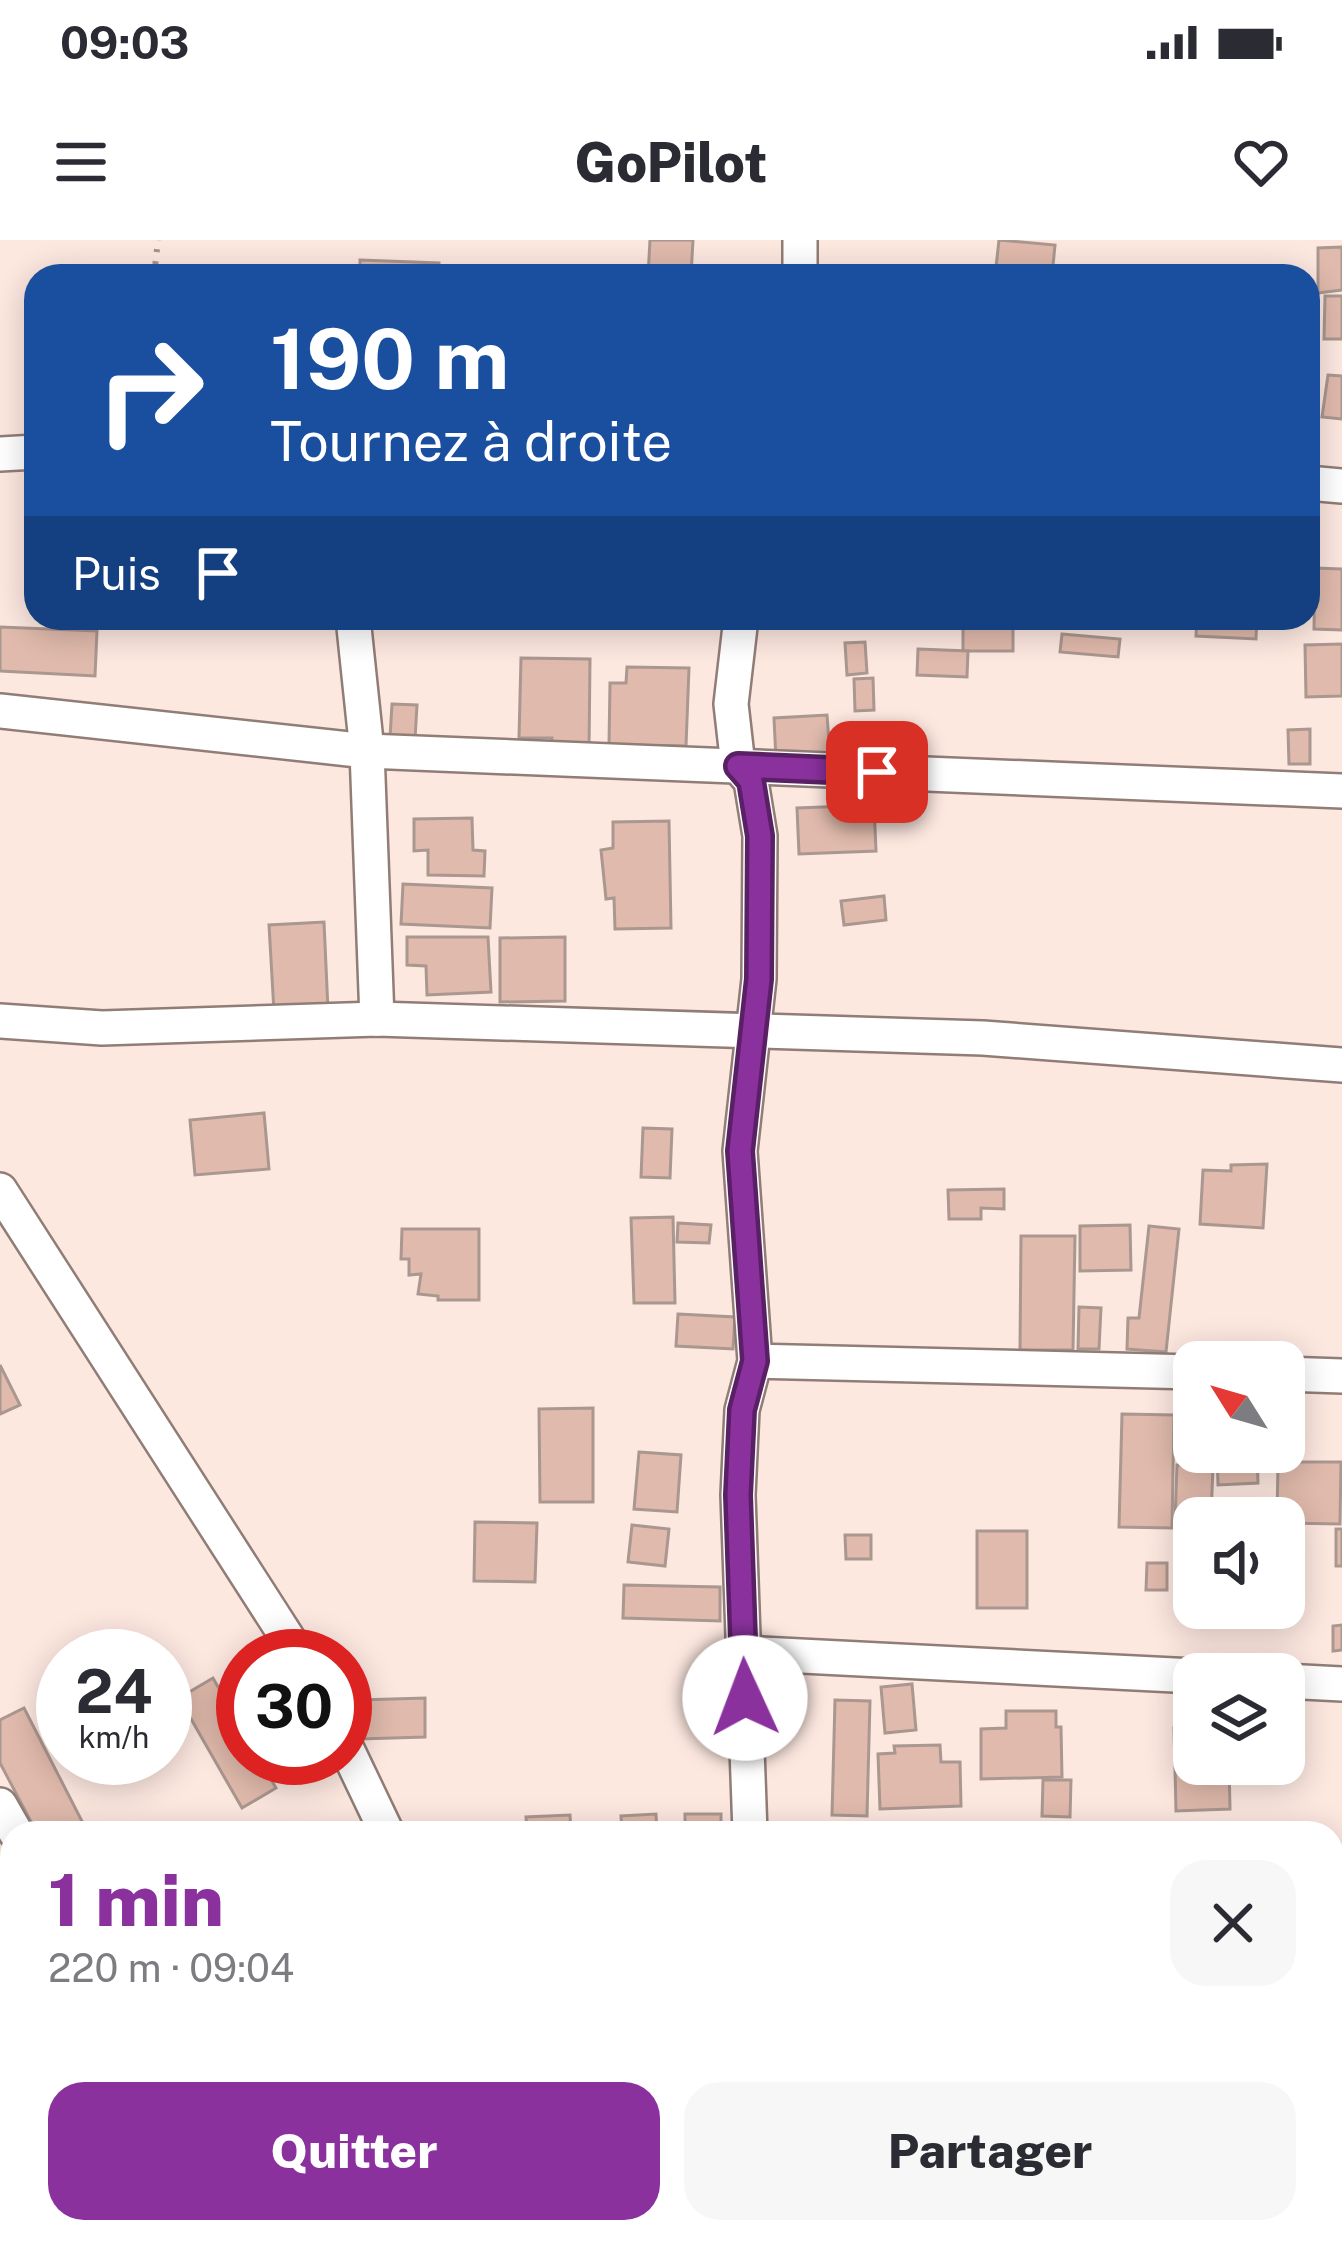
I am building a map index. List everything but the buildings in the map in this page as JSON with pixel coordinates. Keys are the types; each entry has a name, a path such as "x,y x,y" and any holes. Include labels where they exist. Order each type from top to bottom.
{"street":[{"path":"354,630 367,751 377,1019"},
{"path":"739,630 730,704 738,766 751,781 760,836 759,979 740,1151 755,1361 742,1410 738,1495 750,1821"},
{"path":"0,711 367,751 1342,791"},
{"path":"0,1021 102,1028 377,1019 983,1039 1342,1065"},
{"path":"0,1190 282,1629"},
{"path":"755,1361 1173,1371"},
{"path":"1305,1375 1342,1376"},
{"path":"743,1653 1173,1675"},
{"path":"1305,1682 1342,1684"},
{"path":"365,1785 383,1821"}],"route":[{"path":"745,1698 738,1495 742,1410 755,1361 740,1151 759,979 760,836 751,781 738,766 877,772"}]}
